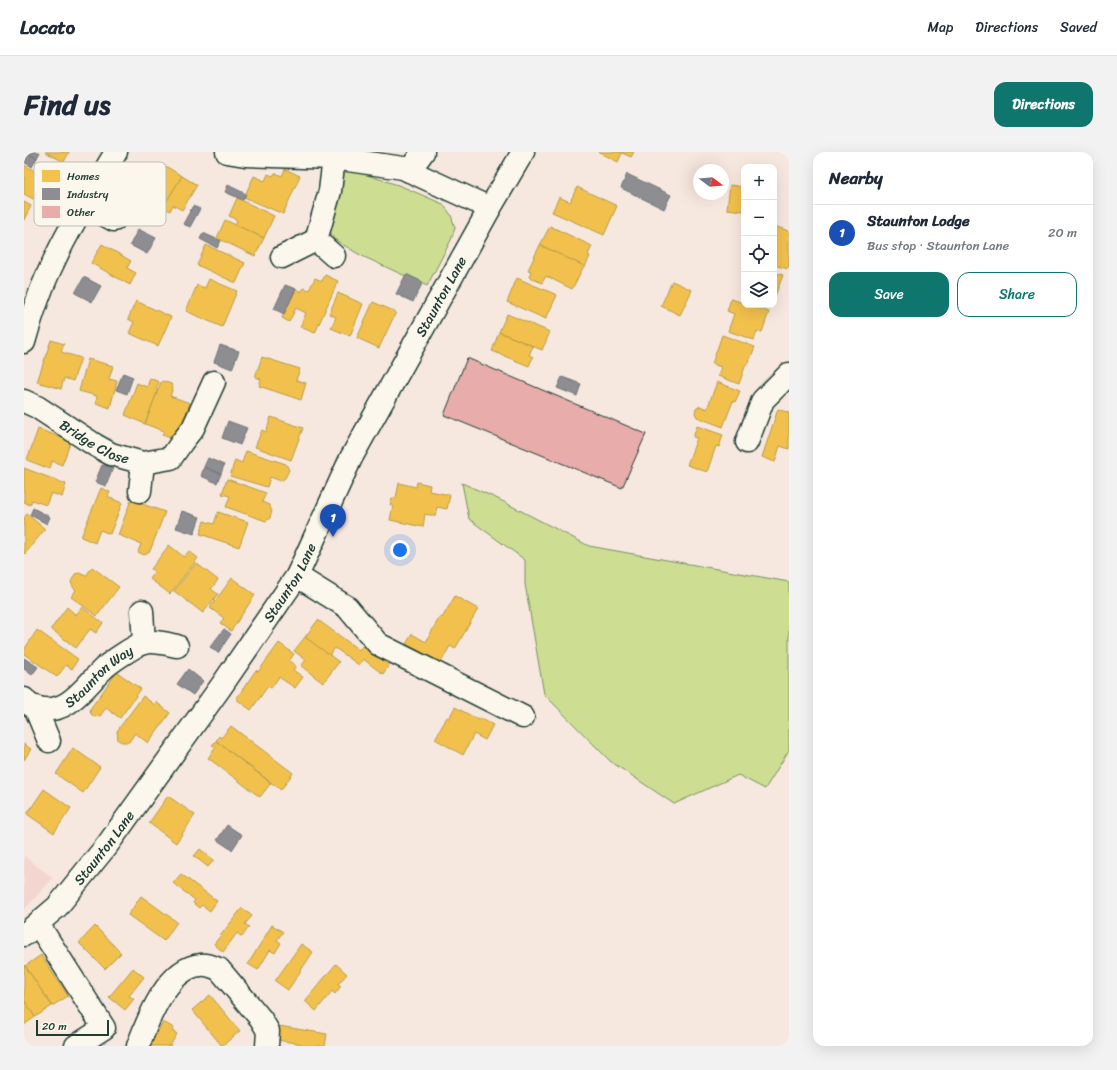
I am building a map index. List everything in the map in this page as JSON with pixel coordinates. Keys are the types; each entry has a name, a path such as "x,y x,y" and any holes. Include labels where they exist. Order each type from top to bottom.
{"street":[{"path":"110,162 116,152"},
{"path":"227,152 245,155 334,158 402,168 490,208"},
{"path":"409,171 423,152"},
{"name":"Staunton Lane","path":"31,929 57,907 108,844 220,688 297,576 351,458 490,208 523,152"},
{"path":"282,257 316,240 330,191 334,158"},
{"path":"24,342 33,287 54,260 73,226"},
{"path":"316,240 334,256"},
{"path":"747,442 763,400 789,374"},
{"name":"Bridge Close","path":"24,401 37,407 111,454 143,463 171,458 193,428 214,382"},
{"path":"140,491 143,463"},
{"path":"297,576 347,607 378,644 523,717"},
{"path":"142,611 144,643"},
{"name":"Staunton Way","path":"29,703 45,710 56,710 70,701 105,667 144,643 155,642 177,646"},
{"path":"29,703 49,741"},
{"path":"31,929 104,1028 76,1046"},
{"path":"138,1046 146,1025 164,989 184,970 202,964 219,969 261,1019 268,1031 267,1046"}],"shaded area":[{"path":"24,856 53,878 24,910"}],"green space":[{"path":"352,170 401,186 443,204 451,215 455,228 451,240 427,286 360,255 334,239 328,228 341,173"},
{"path":"462,483 498,499 589,546 789,582 789,750 765,789 738,775 674,804 610,761 544,694 525,584 525,560 469,519"}],"building: Homes":[{"path":"45,152 69,152 64,162"},
{"path":"599,152 634,152 631,157 622,153 618,162"},
{"path":"24,165 34,171 34,199 24,194"},
{"path":"166,166 182,176 166,203"},
{"path":"285,169 300,176 283,214 244,197 254,176 265,181 268,174 273,176 275,173 282,176"},
{"path":"182,176 197,185 182,210 173,205 170,211 166,209 166,202"},
{"path":"730,185 741,187 741,211 727,209"},
{"path":"577,187 617,206 604,235 552,212 559,197 570,202"},
{"path":"237,198 274,216 264,238 235,225 237,220 229,216"},
{"path":"24,202 31,206 24,220"},
{"path":"225,220 264,238 255,256 217,238"},
{"path":"550,226 592,246 588,255 590,256 585,267 540,245"},
{"path":"777,227 789,231 788,269 777,266"},
{"path":"102,244 131,261 127,268 136,273 130,285 91,263"},
{"path":"206,245 245,263 236,283 197,265"},
{"path":"540,245 584,266 572,289 546,276 542,283 529,277 531,271 528,270"},
{"path":"777,273 783,275 777,291"},
{"path":"325,275 338,281 315,333 300,327 306,313 296,308 289,322 282,318 296,289 301,292 304,288 309,290 315,278 322,281"},
{"path":"517,278 557,295 546,319 507,302"},
{"path":"209,279 237,291 222,327 186,311 197,285 205,288"},
{"path":"672,281 692,290 680,315 661,306"},
{"path":"338,293 363,304 350,336 331,328 336,317 329,314"},
{"path":"731,299 741,302 741,308 758,308 769,312 762,332 757,331 754,340 728,331 734,314 727,311"},
{"path":"136,301 171,317 158,346 129,333 134,322 128,319"},
{"path":"373,302 396,312 379,348 357,338"},
{"path":"507,314 550,332 542,350 499,332"},
{"path":"499,332 533,346 529,355 533,357 529,366 492,351"},
{"path":"722,335 755,347 748,364 746,364 739,384 718,376 721,367 712,364"},
{"path":"51,340 64,344 61,352 81,358 73,381 64,378 61,389 37,382"},
{"path":"262,357 300,369 296,380 306,383 301,400 259,386 261,379 255,377"},
{"path":"88,359 113,366 109,379 117,381 110,408 96,403 97,396 79,391"},
{"path":"150,378 159,382 156,389 158,390 145,424 125,415 137,383 147,387"},
{"path":"163,381 171,384 173,388 170,396 190,403 176,440 162,435 164,431 145,424 161,382"},
{"path":"717,382 740,391 735,402 733,401 723,427 697,417 695,413 696,409 700,406 707,409"},
{"path":"778,409 789,413 789,449 780,446 775,462 762,457"},
{"path":"271,417 303,428 291,460 255,447 262,430 266,432"},
{"path":"697,426 723,435 719,447 716,446 707,472 687,465 697,438 693,437"},
{"path":"38,429 71,441 62,465 52,461 50,469 27,460"},
{"path":"246,451 286,464 289,470 285,478 281,481 270,477 267,487 230,476 235,460 242,463"},
{"path":"24,468 66,484 62,497 51,493 46,505 32,500 30,505 24,502"},
{"path":"227,479 266,493 262,502 269,505 272,511 270,518 266,521 226,507 230,496 222,494"},
{"path":"417,482 430,485 429,491 450,495 447,509 437,507 435,516 425,514 423,527 390,520 393,505 390,505 392,498 396,498 399,483 416,487"},
{"path":"101,488 110,492 108,497 122,503 110,534 100,530 95,543 81,537"},
{"path":"131,500 165,512 150,551 144,555 138,552 141,544 118,535"},
{"path":"218,512 248,522 239,547 200,534 204,521 214,524"},
{"path":"27,514 45,529 25,554 24,518"},
{"path":"169,545 184,557 189,551 198,558 170,594 150,579 155,572 151,569"},
{"path":"196,563 218,580 211,589 218,594 203,613 174,591"},
{"path":"92,567 119,587 97,616 71,597 76,590 71,582 75,574 79,573 86,576"},
{"path":"232,578 255,595 231,631 220,623 224,618 210,608"},
{"path":"455,596 478,609 455,649 450,646 438,668 418,657 421,652 406,644 412,634 426,642 440,616 442,618"},
{"path":"67,607 76,615 82,607 103,623 96,633 90,629 76,648 51,629"},
{"path":"318,620 359,650 363,645 389,665 383,674 363,659 359,665 335,648 329,656 305,637"},
{"path":"37,630 78,659 72,669 66,665 57,677 24,654 24,650"},
{"path":"305,637 339,662 323,683 301,666 306,660 294,651"},
{"path":"279,643 294,654 289,661 296,666 293,670 303,677 295,688 279,677 271,688 268,686 251,710 236,699 256,670 258,672"},
{"path":"117,672 141,689 120,718 106,708 100,716 94,717 91,714 90,709"},
{"path":"143,696 155,705 156,702 170,713 148,743 135,733 129,742 122,742 118,740 117,731"},
{"path":"455,707 479,720 480,718 493,725 485,740 474,734 463,755 435,739 447,717 449,718"},
{"path":"231,726 293,773 281,790 216,741 219,736 221,738"},
{"path":"216,741 271,783 260,797 208,758 216,747 212,745"},
{"path":"24,744 31,749 24,760"},
{"path":"73,748 100,767 83,793 56,774"},
{"path":"44,789 71,808 54,833 27,814"},
{"path":"168,796 195,815 176,843 149,823"},
{"path":"200,849 214,860 208,867 194,856"},
{"path":"181,874 217,901 210,911 202,905 199,908 193,903 195,900 173,883"},
{"path":"141,896 177,922 164,941 128,915"},
{"path":"242,908 252,916 245,924 249,927 242,937 237,933 223,952 214,944"},
{"path":"272,925 283,932 277,940 281,943 275,953 270,950 258,970 248,964"},
{"path":"95,926 121,953 105,969 79,943"},
{"path":"301,944 313,952 288,990 275,981"},
{"path":"41,955 68,996 52,1006 25,966"},
{"path":"336,964 347,974 338,984 341,986 335,994 332,991 316,1011 305,1001"},
{"path":"25,966 52,1006 35,1017 24,1000"},
{"path":"133,968 144,977 129,996 134,999 125,1010 109,997"},
{"path":"210,995 240,1031 222,1046 192,1010"},
{"path":"24,1000 35,1017 24,1025"},
{"path":"163,1022 174,1028 172,1031 177,1034 170,1046 150,1046"},
{"path":"279,1026 327,1034 325,1046 302,1046 302,1044 277,1040"}],"building: Industry":[{"path":"24,152 37,158 32,167 24,162"},
{"path":"25,152 40,152 37,158"},
{"path":"627,174 671,195 664,209 621,188"},
{"path":"228,185 246,194 243,200 225,192"},
{"path":"193,206 200,209 190,227 183,224"},
{"path":"138,229 156,238 147,254 130,245"},
{"path":"203,233 221,241 217,248 200,239"},
{"path":"406,274 423,282 413,302 396,294"},
{"path":"84,277 101,286 92,302 75,293"},
{"path":"285,285 296,289 284,314 274,309"},
{"path":"220,345 239,351 232,369 214,362"},
{"path":"123,373 133,377 127,394 116,390"},
{"path":"562,377 581,384 577,396 557,388"},
{"path":"228,421 247,428 240,445 222,438"},
{"path":"208,458 224,465 221,474 204,467"},
{"path":"102,465 113,468 106,486 95,482"},
{"path":"204,467 221,474 217,483 201,476"},
{"path":"33,508 50,517 47,524 30,515"},
{"path":"182,511 200,517 194,534 176,528"},
{"path":"224,629 231,634 218,653 210,647"},
{"path":"24,658 38,667 32,675 24,669"},
{"path":"188,669 203,681 193,695 177,684"},
{"path":"227,825 242,835 232,850 217,840"}],"building: Other":[{"path":"467,358 646,434 622,488 444,415"}],"place":[{"name":"Staunton Lodge","path":"333,537"}]}
